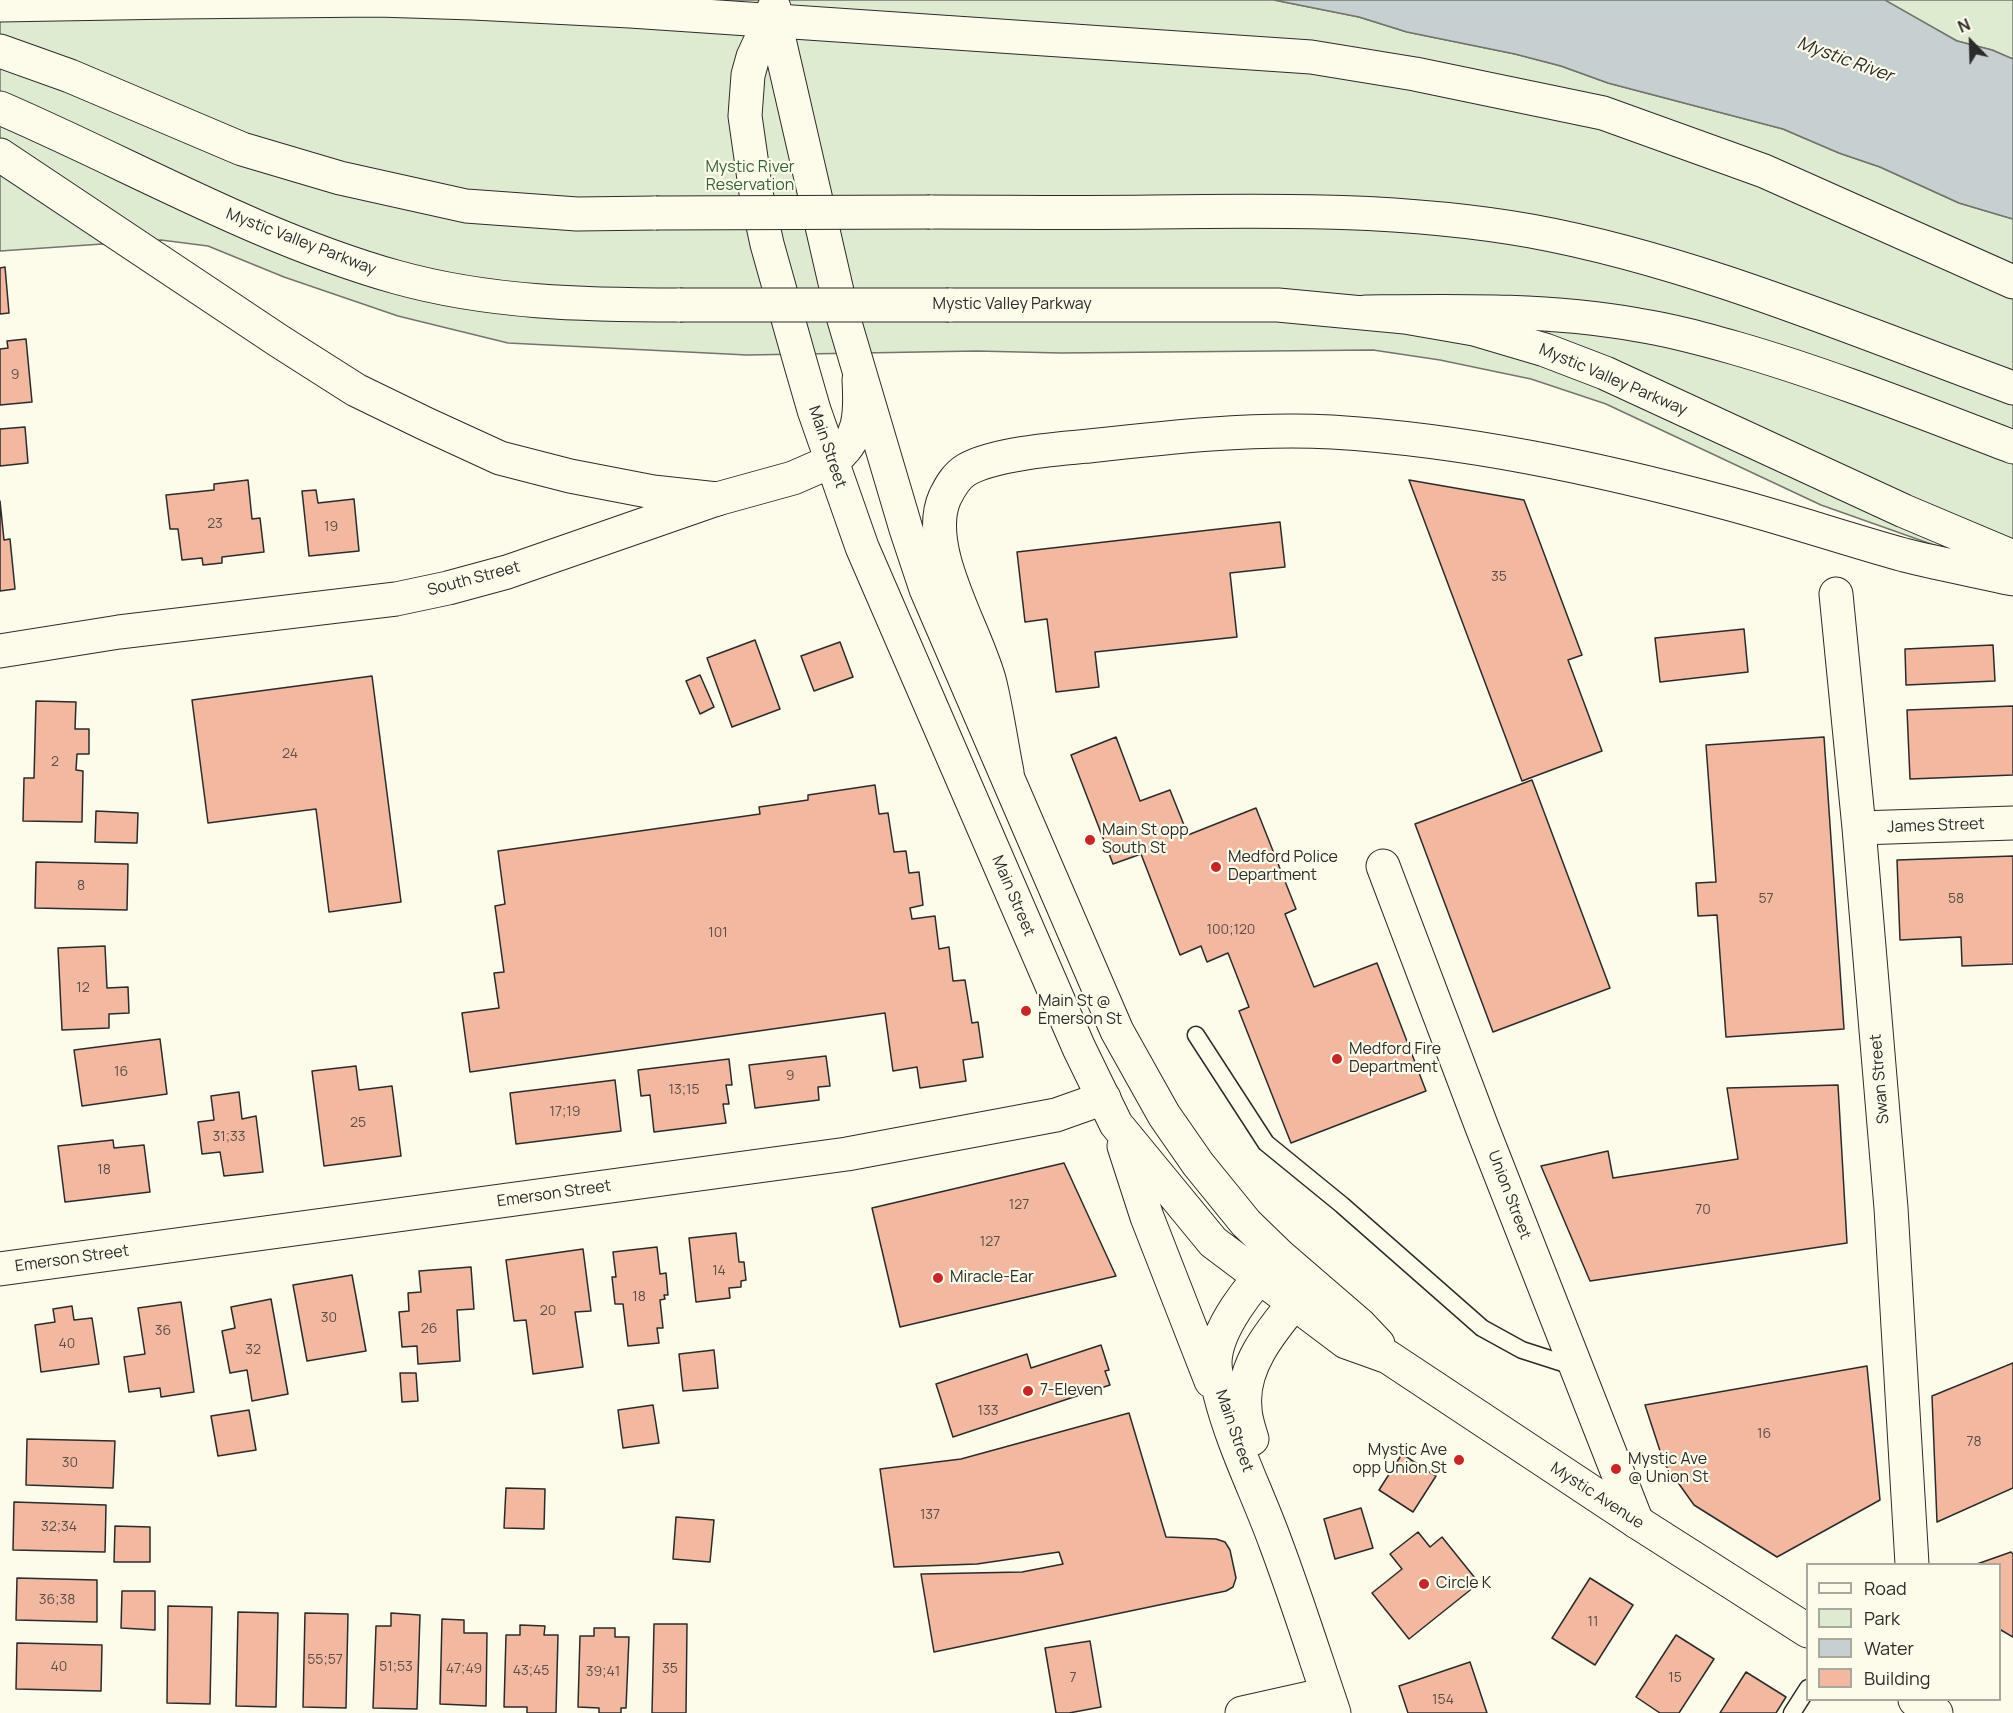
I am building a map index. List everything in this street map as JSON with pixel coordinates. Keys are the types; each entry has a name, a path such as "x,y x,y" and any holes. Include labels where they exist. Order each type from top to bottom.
{"main road":[{"path":"0,6 175,2 414,1 587,8 774,11 1311,57 1415,74 1592,111 1764,171 2013,282"},
{"path":"774,11 835,284 906,529 926,589 1118,1031 1177,1134 1246,1223 1269,1267"},
{"name":"Main Street","path":"774,11 748,75 745,116 748,142 767,244 831,461 861,547 1079,1048 1110,1111 1201,1229 1228,1255 1269,1267 1241,1302 1218,1344 1215,1362 1216,1377 1226,1417 1276,1543 1330,1704"},
{"path":"0,51 70,76 242,150 340,178 466,206 577,214 1345,213 1421,217 1531,231 1602,246 1660,262 2013,388"},
{"name":"Mystic Valley Parkway","path":"0,108 72,139 258,227 336,259 398,278 502,298 588,304 680,305 1249,304 1303,306 1405,316 1474,329 1566,357 1904,511 2013,557"},
{"path":"0,155 356,390 416,419 510,460 570,476 636,489 717,499"},
{"path":"1366,312 1535,313 1639,325 1695,337 1821,375 2013,447"},
{"name":"South Street","path":"0,651 119,632 396,599 448,588 507,572 717,499 793,478 831,461 848,447 858,421 858,367"},
{"path":"1006,772 990,683 980,651 946,566 939,528 941,506 957,478 968,469 1003,458 1167,437 1263,431 1331,432 1393,437 1505,453 1608,473 1725,502 1907,555 2013,579"},
{"name":"Swan Street","path":"1836,594 1859,828 1891,1208 1912,1563"},
{"name":"James Street","path":"1859,828 2013,823"},
{"name":"Union Street","path":"1383,866 1637,1522"},
{"path":"1110,1111 1147,1217 1226,1417"},
{"name":"Emerson Street","path":"0,1269 847,1154 1056,1115 1110,1111"},
{"name":"Mystic Avenue","path":"1269,1267 1302,1293 1360,1325 1388,1357 1637,1522 1806,1630"},
{"path":"1276,1543 1246,1418 1245,1386 1258,1353 1302,1293"},
{"path":"1242,1713 1330,1704"}],"lane":[{"path":"1196,1035 1266,1143 1342,1205 1482,1328 1522,1350 1576,1367"},
{"path":"1792,1713 1806,1691"}],"green space":[{"name":"Mystic River Reservation","path":"0,0 1274,0 1359,17 1407,32 1515,54 1561,66 1608,83 1783,129 1839,153 1880,167 1959,203 2013,219 2013,573 1821,505 1606,404 1531,379 1440,360 1373,350 1061,353 977,351 747,355 508,343 398,316 284,277 208,246 161,240 0,251"},
{"path":"1883,0 2013,0 2013,59 1992,50 1957,41"}],"water":[{"name":"Mystic River","path":"1274,0 1885,0 1957,41 1992,50 2013,59 2013,219 1959,203 1880,167 1839,153 1783,129 1608,83 1561,66 1515,54 1407,32 1359,17"}],"building":[{"path":"5,267 9,313 0,314 0,268"},
{"path":"26,339 32,402 0,405 0,349 8,348 7,341"},
{"path":"25,427 28,463 0,466 0,429"},
{"path":"248,480 252,519 260,518 264,552 222,557 222,563 203,565 202,558 182,560 178,529 170,529 166,495 214,490 214,484"},
{"path":"1409,480 1524,500 1582,655 1568,660 1602,751 1522,781"},
{"path":"316,490 318,503 354,499 359,551 309,556 302,491"},
{"path":"0,501 4,540 10,539 15,589 0,591"},
{"path":"1280,522 1285,567 1230,573 1237,637 1095,652 1099,687 1056,692 1047,619 1025,622 1017,552"},
{"path":"1744,629 1748,672 1660,682 1655,638"},
{"path":"755,640 780,709 732,727 707,658"},
{"path":"840,642 853,677 814,691 801,656"},
{"path":"1993,645 1995,681 1906,685 1905,649"},
{"path":"700,675 714,707 700,714 686,681"},
{"path":"372,676 401,902 329,912 316,809 208,823 192,700"},
{"path":"36,701 76,702 75,729 89,729 89,754 77,754 76,770 83,771 82,822 23,821 24,778 34,778"},
{"path":"2013,706 2013,775 1910,779 1907,710"},
{"path":"1116,737 1140,801 1170,790 1188,835 1256,808 1296,909 1285,914 1314,987 1377,963 1426,1091 1291,1143 1239,1011 1249,1007 1228,953 1207,962 1201,946 1180,955 1141,854 1113,864 1071,755"},
{"path":"1824,737 1844,1029 1726,1037 1717,915 1698,916 1696,883 1716,882 1706,745"},
{"path":"1532,780 1610,988 1493,1032 1415,824"},
{"path":"875,785 879,814 888,813 894,852 906,851 909,873 919,872 923,905 910,908 912,919 935,916 939,949 949,947 953,981 965,980 972,1023 978,1022 983,1057 963,1060 966,1081 920,1088 917,1067 893,1071 885,1013 470,1072 462,1013 499,1008 494,973 504,972 495,906 505,904 498,851 760,814 759,807 808,800 808,795"},
{"path":"96,811 138,813 137,843 95,842"},
{"path":"2013,856 2013,964 1962,966 1961,937 1900,940 1897,860"},
{"path":"36,862 128,864 127,910 35,908"},
{"path":"105,946 107,988 128,987 129,1013 109,1014 109,1028 62,1030 58,948"},
{"path":"160,1039 167,1094 82,1106 74,1050"},
{"path":"826,1056 830,1086 818,1087 819,1100 755,1108 749,1065"},
{"path":"729,1059 732,1085 726,1085 729,1104 723,1104 726,1123 654,1132 650,1095 641,1096 638,1070"},
{"path":"356,1066 359,1090 392,1086 401,1156 324,1166 312,1071"},
{"path":"615,1080 621,1131 516,1144 510,1093"},
{"path":"1838,1085 1847,1243 1590,1281 1541,1166 1608,1151 1613,1178 1738,1159 1727,1088"},
{"path":"239,1092 242,1119 256,1116 263,1172 224,1176 220,1152 202,1154 198,1122 214,1120 211,1096"},
{"path":"113,1140 114,1148 144,1145 150,1192 65,1202 58,1146"},
{"path":"1064,1163 1116,1276 900,1327 872,1208"},
{"path":"736,1233 739,1262 744,1262 746,1280 741,1281 741,1287 729,1288 730,1298 696,1302 689,1238"},
{"path":"657,1247 660,1274 666,1273 668,1295 664,1295 665,1299 660,1300 663,1328 657,1328 659,1343 628,1346 623,1304 615,1304 612,1277 616,1277 613,1252"},
{"path":"583,1249 591,1311 575,1312 583,1367 533,1374 526,1320 514,1321 506,1260"},
{"path":"471,1267 474,1309 457,1310 460,1361 418,1364 417,1346 402,1347 399,1312 409,1311 408,1293 421,1292 419,1271"},
{"path":"352,1275 366,1351 307,1361 293,1285"},
{"path":"271,1299 288,1394 252,1401 247,1370 230,1373 222,1331 235,1328 231,1307"},
{"path":"181,1302 194,1392 161,1397 160,1388 129,1392 124,1357 145,1354 138,1308"},
{"path":"72,1306 74,1320 92,1318 99,1364 41,1372 35,1325 55,1322 53,1309"},
{"path":"1101,1345 1109,1370 1105,1371 1110,1385 953,1437 936,1384 1027,1354 1031,1368"},
{"path":"714,1350 718,1388 683,1391 679,1354"},
{"path":"2013,1363 2013,1488 1937,1522 1932,1396"},
{"path":"1867,1366 1880,1500 1777,1557 1694,1505 1664,1463 1645,1405"},
{"path":"400,1373 416,1373 418,1401 402,1402"},
{"path":"653,1405 659,1443 623,1448 618,1410"},
{"path":"249,1410 256,1450 218,1456 211,1416"},
{"path":"1129,1413 1166,1537 1216,1539 1225,1542 1230,1550 1236,1578 1233,1587 1226,1591 934,1652 921,1574 1022,1572 1063,1564 1059,1552 977,1564 894,1567 880,1469 961,1459"},
{"path":"27,1439 115,1441 113,1488 26,1485"},
{"path":"1402,1454 1436,1476 1413,1512 1379,1490"},
{"path":"506,1488 545,1489 544,1529 504,1528"},
{"path":"14,1502 106,1505 105,1552 13,1550"},
{"path":"1361,1508 1373,1548 1335,1559 1324,1519"},
{"path":"676,1517 714,1520 710,1562 673,1559"},
{"path":"115,1526 150,1527 150,1562 114,1562"},
{"path":"1418,1532 1430,1547 1442,1537 1479,1583 1409,1639 1372,1593 1402,1569 1390,1554"},
{"path":"2011,1552 2013,1554 2013,1637 2001,1630 2001,1563 1980,1563"},
{"path":"17,1578 97,1580 97,1622 16,1620"},
{"path":"1590,1578 1633,1605 1595,1665 1552,1638"},
{"path":"122,1591 155,1591 155,1630 121,1628"},
{"path":"168,1606 212,1607 210,1704 167,1703"},
{"path":"238,1612 278,1613 276,1707 236,1706"},
{"path":"305,1613 348,1614 346,1708 303,1707"},
{"path":"391,1613 420,1615 417,1709 373,1708 376,1626 391,1626"},
{"path":"442,1619 464,1620 464,1633 487,1633 486,1706 440,1704"},
{"path":"654,1624 687,1624 686,1713 652,1713"},
{"path":"520,1625 545,1626 544,1635 558,1635 556,1713 527,1713 527,1707 504,1707 506,1635 520,1635"},
{"path":"594,1628 615,1628 615,1637 629,1637 626,1708 621,1708 621,1713 599,1713 599,1708 578,1707 580,1636 594,1636"},
{"path":"1676,1635 1714,1659 1679,1713 1660,1713 1636,1697"},
{"path":"1090,1641 1101,1707 1056,1713 1045,1648"},
{"path":"17,1643 102,1645 101,1691 16,1689"},
{"path":"1470,1662 1487,1713 1408,1713 1399,1686"},
{"path":"1746,1672 1786,1697 1776,1713 1720,1713"}],"place":[{"name":"Main St opp South St","path":"1090,840"},
{"name":"Medford Police Department","path":"1216,867"},
{"name":"Main St @ Emerson St","path":"1026,1011"},
{"name":"Medford Fire Department","path":"1337,1059"},
{"name":"Miracle-Ear","path":"938,1278"},
{"name":"7-Eleven","path":"1028,1391"},
{"name":"Mystic Ave opp Union St","path":"1459,1460"},
{"name":"Mystic Ave @ Union St","path":"1616,1469"},
{"name":"Circle K","path":"1424,1584"}]}
